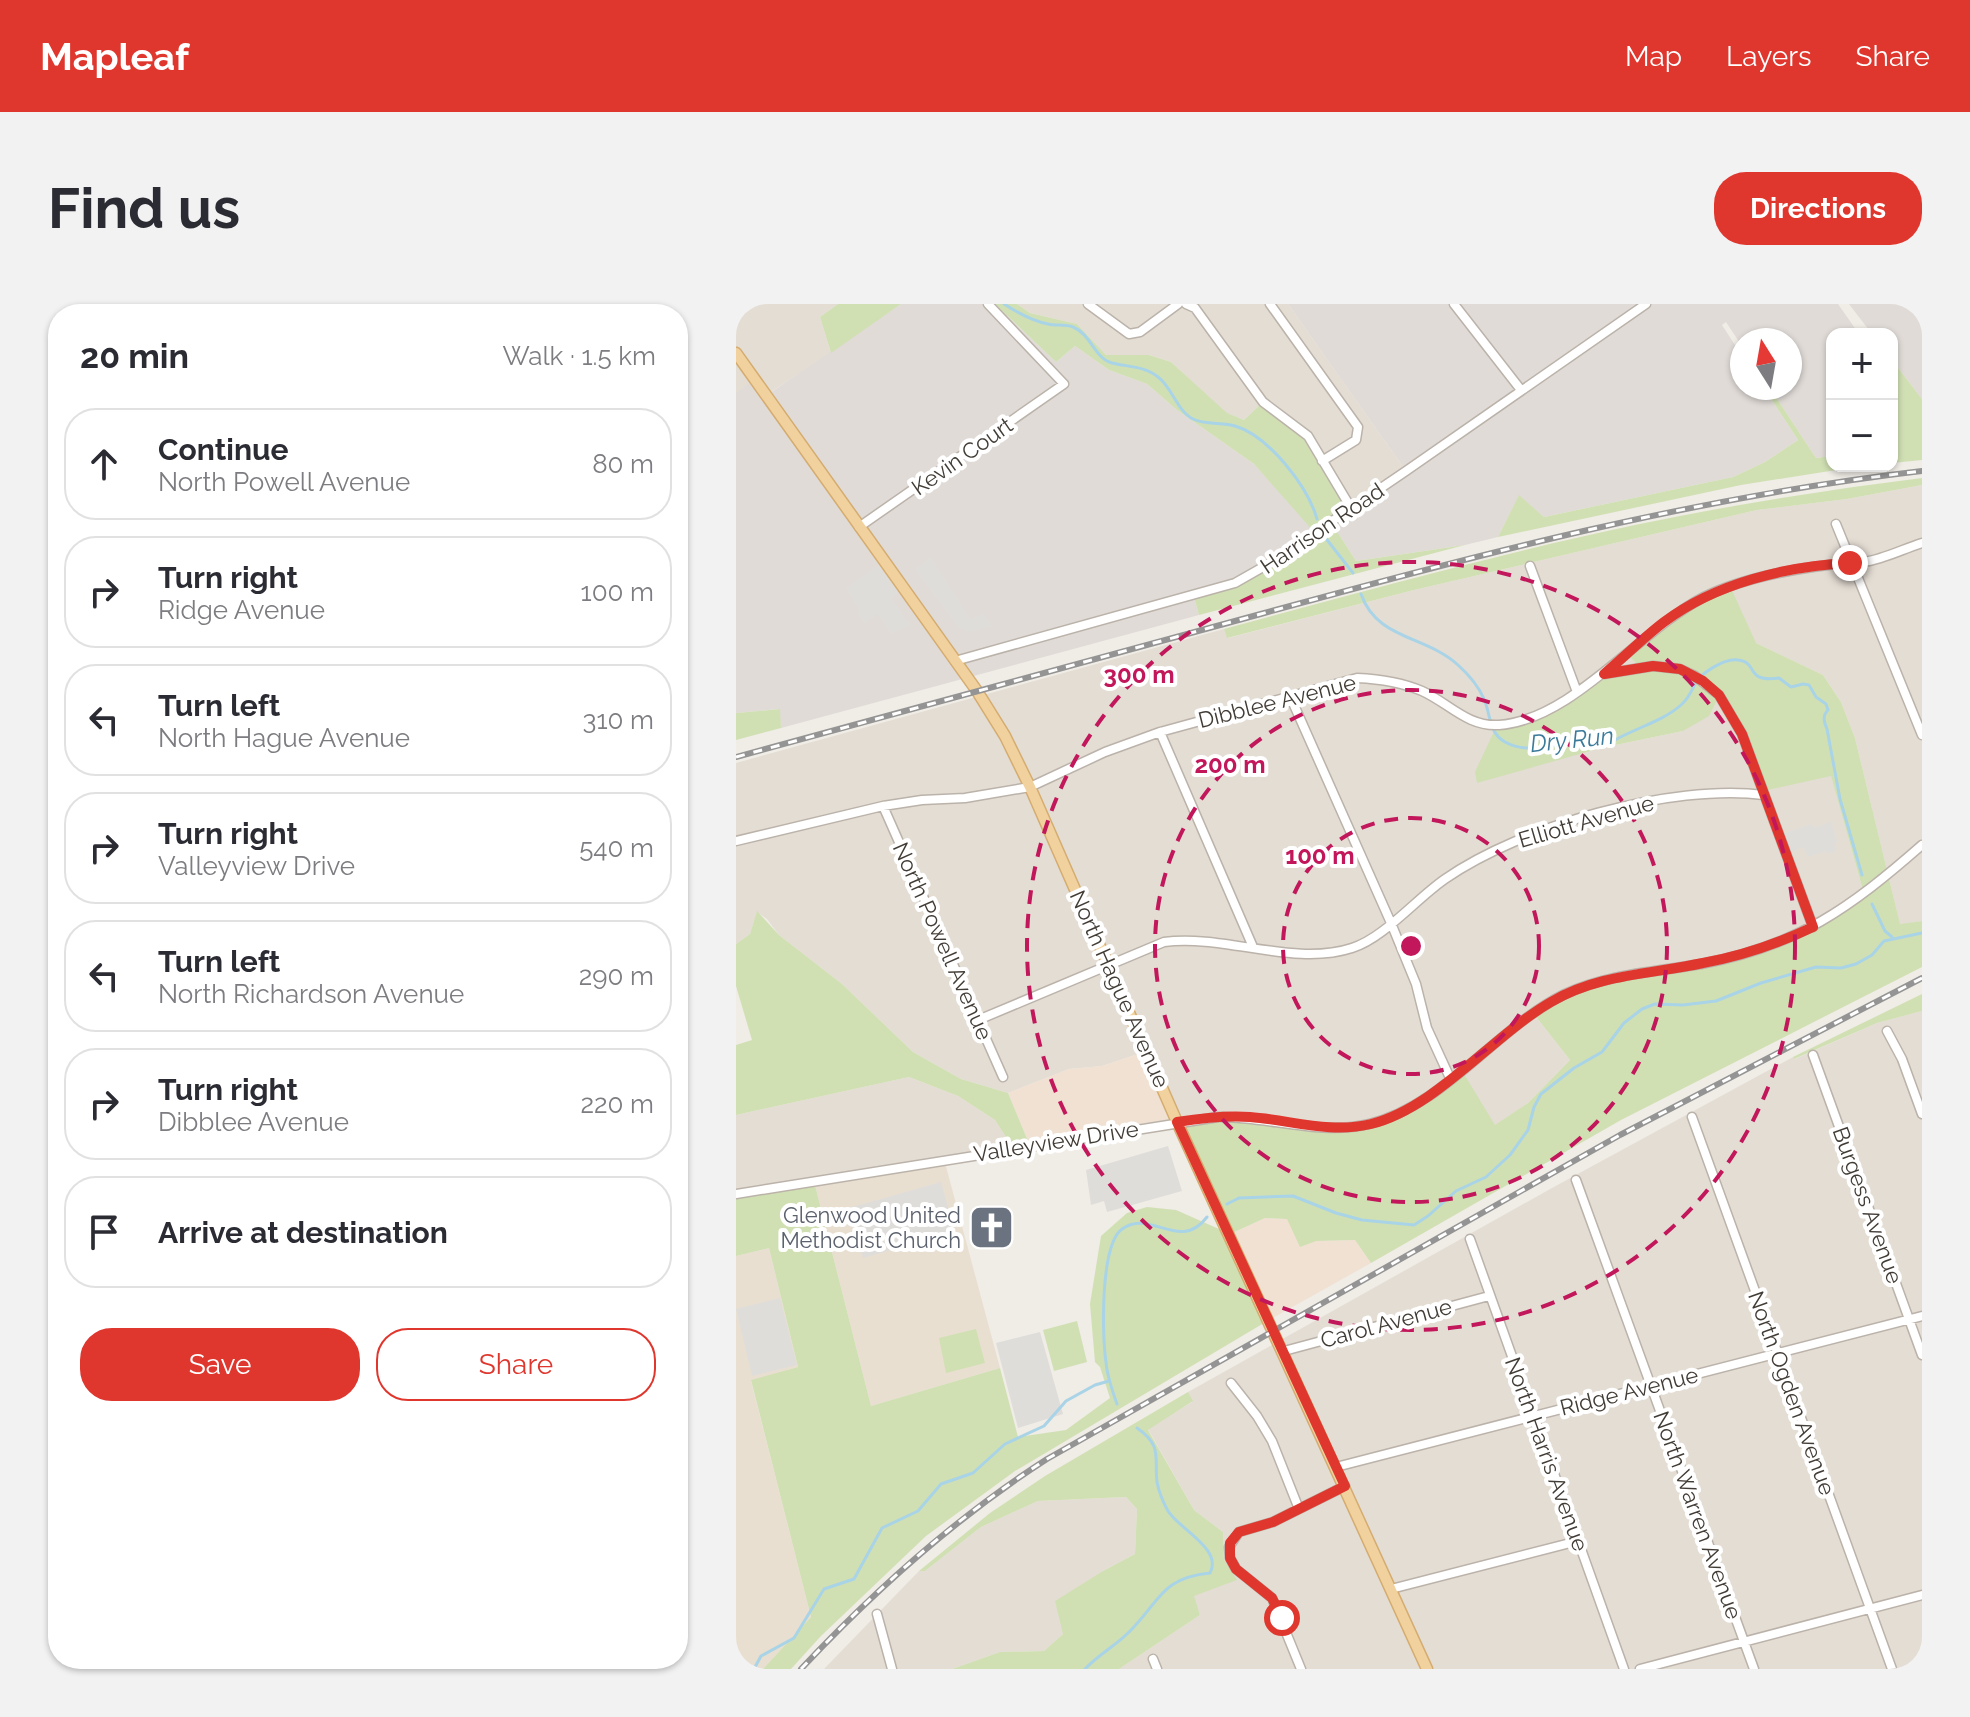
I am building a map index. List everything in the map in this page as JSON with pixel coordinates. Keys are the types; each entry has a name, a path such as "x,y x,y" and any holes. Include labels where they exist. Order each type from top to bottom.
{"main road":[{"name":"North Hague Avenue","path":"736,353 999,725 1111,965 1177,1122 1427,1669"}],"street":[{"name":"Kevin Court","path":"859,527 1064,384 988,304"},
{"path":"1088,304 1129,334 1140,332 1178,304"},
{"path":"1270,304 1358,427 1356,440 1322,461"},
{"path":"1454,304 1521,390"},
{"name":"Harrison Road","path":"955,661 1235,583 1272,562 1646,304"},
{"path":"1194,305 1263,402 1308,436 1351,508"},
{"path":"1836,524 1922,735"},
{"name":"Dibblee Avenue","path":"736,841 883,806 965,798 1030,787 1105,752 1160,732 1357,678 1382,679 1423,692 1467,720 1497,725 1532,716 1577,692 1604,674 1665,621 1706,596 1747,581 1804,568 1869,561 1922,543"},
{"path":"1530,566 1577,692"},
{"path":"1604,674 1653,666 1680,669 1719,695 1736,721 1813,927"},
{"path":"1290,696 1391,923 1416,984 1427,1028 1450,1078"},
{"path":"1160,732 1253,947"},
{"name":"Elliott Avenue","path":"978,1020 1153,946 1176,941 1326,954 1371,940 1462,868 1513,842 1548,829 1669,797 1730,792 1764,795"},
{"name":"North Powell Avenue","path":"883,806 1003,1077"},
{"name":"Valleyview Drive","path":"736,1194 1177,1122 1243,1117 1329,1128 1361,1126 1398,1114 1533,1013 1568,993 1629,975 1735,957 1769,946 1813,927 1864,894 1922,845"},
{"path":"1887,1031 1902,1059 1922,1114"},
{"name":"Burgess Avenue","path":"1813,1055 1922,1355"},
{"name":"North Ogden Avenue","path":"1692,1117 1892,1669"},
{"name":"North Warren Avenue","path":"1576,1180 1754,1669"},
{"name":"North Harris Avenue","path":"1470,1239 1624,1669"},
{"name":"Carol Avenue","path":"1284,1351 1489,1296"},
{"name":"Ridge Avenue","path":"1336,1467 1922,1316"},
{"path":"1231,1383 1272,1441 1299,1509"},
{"path":"1301,1669 1272,1598 1236,1569 1229,1547 1239,1532 1273,1522 1345,1486"},
{"path":"1391,1589 1578,1541"},
{"path":"1640,1669 1922,1595"},
{"path":"877,1614 892,1669"},
{"path":"1153,1659 1157,1669"}],"shaded area":[{"path":"736,304 838,304 820,317 831,353 766,395 736,393"},
{"path":"901,304 995,304 1056,362 1075,346 1109,370 1147,384 1177,410 1254,464 1315,532 1272,562 1194,597 1199,615 781,728 779,709 736,713 736,393 755,379 767,395"},
{"path":"1017,304 1288,304 1406,471 1351,508 1263,402 1244,420 1226,413 1171,362 1149,355 1106,355 1077,324 1030,313"},
{"path":"1288,304 1838,304 1855,328 1826,328 1826,457 1816,458 1778,400 1802,400 1802,328 1730,328 1726,322 1722,325 1730,337 1730,400 1772,400 1798,440 1765,462 1733,477 1544,517 1519,496 1498,537 1356,561 1331,522 1406,471"},
{"path":"1849,304 1922,304 1922,399 1898,368 1898,328 1867,328"},
{"path":"1922,485 1922,921 1900,925 1855,738 1841,702 1823,675 1756,643 1628,654 1640,667 1601,748 1683,731 1719,695 1831,775 1864,894 1791,937 1533,1013 1570,1060 1528,1103 1495,1126 1408,1109 1369,1124 1177,1122 1147,1051 1102,1066 1069,1069 1008,1093 961,1079 913,1052 842,984 779,935 757,912 750,934 736,944 736,763 1224,629 1228,638 1414,590 1757,510 1847,499"},
{"path":"931,558 971,620 983,613 992,626 970,632 959,628 915,569"},
{"path":"883,562 903,589 891,598 910,625 891,634 878,614 864,623 846,588"},
{"path":"1831,822 1837,842 1834,844 1836,851 1808,857 1804,847 1791,852 1785,833 1812,824 1814,828"},
{"path":"1922,1011 1922,1669 1119,1669 1200,1615 1193,1596 1224,1560 1223,1532 1194,1510 1148,1429 1192,1402 1188,1392 1793,1057 1795,1059 1877,1023"},
{"path":"1147,1051 1177,1122 1030,1146 1008,1093 1069,1069 1102,1066"},
{"path":"909,1077 958,1096 995,1120 1013,1148 736,1194 736,1115"},
{"path":"1168,1146 1182,1191 1107,1212 1104,1201 1091,1205 1086,1170"},
{"path":"944,1159 1000,1368 871,1406 814,1181"},
{"path":"941,1182 955,1232 863,1258 849,1208"},
{"path":"1265,1218 1287,1219 1316,1241 1355,1240 1371,1263 1269,1320 1230,1234"},
{"path":"769,1248 798,1367 751,1381 811,1617 763,1669 736,1669 736,1256"},
{"path":"780,1298 797,1365 752,1376 736,1309"},
{"path":"1040,1332 1063,1414 1018,1428 996,1343"},
{"path":"1126,1497 1137,1509 1135,1554 1103,1571 1063,1634 1044,1651 1000,1652 952,1669 824,1669 919,1571 925,1571 981,1527 1038,1501"}],"green space":[{"path":"838,304 901,304 831,353 820,317"},
{"path":"995,304 1017,304 1030,313 1077,324 1106,355 1149,355 1171,362 1227,413 1244,420 1263,402 1303,432 1351,507 1331,522 1356,561 1465,545 1199,615 1194,597 1235,583 1314,532 1254,464 1177,410 1147,384 1109,370 1075,346 1056,362"},
{"path":"1898,368 1922,399 1922,460 1898,462"},
{"path":"1772,400 1778,400 1816,458 1826,457 1826,472 1741,485 1498,537 1519,495 1544,517 1733,477 1765,462 1798,440"},
{"path":"1922,478 1922,485 1847,499 1757,510 1414,590 1227,638 1224,629 1583,536 1778,498"},
{"path":"1730,586 1756,643 1823,675 1841,702 1855,738 1900,924 1922,921 1922,967 1621,1120 1371,1263 1355,1240 1316,1241 1300,1247 1287,1219 1265,1218 1230,1234 1269,1320 1015,1471 926,1536 821,1636 791,1669 763,1669 811,1617 751,1380 798,1367 769,1248 736,1256 736,1194 814,1181 871,1406 1000,1368 1018,1437 1066,1430 1110,1398 1100,1367 1095,1362 1090,1304 1101,1236 1127,1213 1147,1207 1176,1210 1228,1233 1177,1122 1218,1117 1353,1127 1398,1114 1461,1069 1495,1125 1528,1103 1570,1060 1533,1013 1583,987 1769,946 1864,894 1831,776 1763,791 1742,734 1719,696 1709,716 1683,731 1601,748 1477,783 1475,772 1497,725 1532,716 1604,674 1639,666 1627,654 1665,621"},
{"path":"780,709 781,728 736,740 736,713"},
{"path":"757,911 779,935 842,984 913,1052 961,1079 1008,1093 1030,1146 1013,1148 995,1120 958,1096 909,1077 736,1115 736,1045 752,1040 736,986 736,944 750,934"},
{"path":"1922,994 1922,1011 1877,1023 1793,1057"},
{"path":"1077,1321 1087,1362 1054,1371 1043,1330"},
{"path":"976,1329 985,1363 946,1373 939,1338"},
{"path":"1188,1392 1193,1401 1148,1430 1194,1510 1223,1532 1224,1560 1237,1580 1194,1596 1200,1615 1119,1669 952,1669 1000,1652 1044,1651 1063,1634 1055,1601 1135,1554 1137,1509 1126,1497 1038,1501 981,1527 925,1571 919,1571 990,1513 1045,1476"}],"waterway":[{"name":"Dry Run","path":"1004,304 1036,321 1079,330 1096,351 1112,363 1153,373 1193,419 1235,426 1261,440 1296,478 1317,519"},
{"name":"Dry Run","path":"1324,536 1353,573"},
{"name":"Dry Run","path":"1361,594 1368,609 1390,629 1445,655 1462,669 1482,694 1496,733 1505,742 1523,748 1615,740 1674,711 1686,700 1702,675 1732,660 1748,664 1761,678 1779,678 1791,687 1809,685 1828,710 1824,721 1840,799 1862,875"},
{"name":"Dry Run","path":"1872,904 1885,931 1892,937"},
{"path":"1227,1204 1239,1198 1293,1196 1362,1220 1414,1225 1456,1191 1486,1177 1510,1155 1528,1130 1541,1094 1574,1068 1602,1052 1624,1023 1642,1009 1655,1004 1716,1001 1761,983 1816,967 1841,968 1856,964 1872,955 1884,941 1922,933"},
{"path":"1117,1404 1107,1372 1104,1332 1106,1271 1115,1238 1122,1229 1133,1224 1186,1231 1197,1227 1207,1217"},
{"path":"754,1669 761,1656 794,1638 824,1589 854,1579 882,1528 918,1511 941,1484 973,1473 1005,1444 1044,1426 1066,1401 1109,1381"},
{"path":"1085,1669 1128,1633 1162,1593 1181,1580 1210,1573 1212,1564 1205,1548 1168,1511 1158,1486 1154,1446 1137,1428"}],"railway":[{"path":"736,757 1504,550 1754,496 1922,471"},
{"path":"801,1669 918,1556 980,1505 1047,1459 1620,1135 1922,978"}],"place":[{"name":"Glenwood United Methodist Church","path":"992,1228"}],"route":[{"path":"1282,1618 1272,1598 1231,1563 1230,1543 1239,1532 1273,1522 1345,1486 1177,1122 1252,1117 1329,1128 1378,1122 1398,1114 1431,1093 1533,1013 1568,993 1629,975 1735,957 1813,927 1742,734 1719,695 1695,676 1667,666 1640,667 1604,674 1665,621 1706,596 1747,581 1804,568 1850,563"}]}
